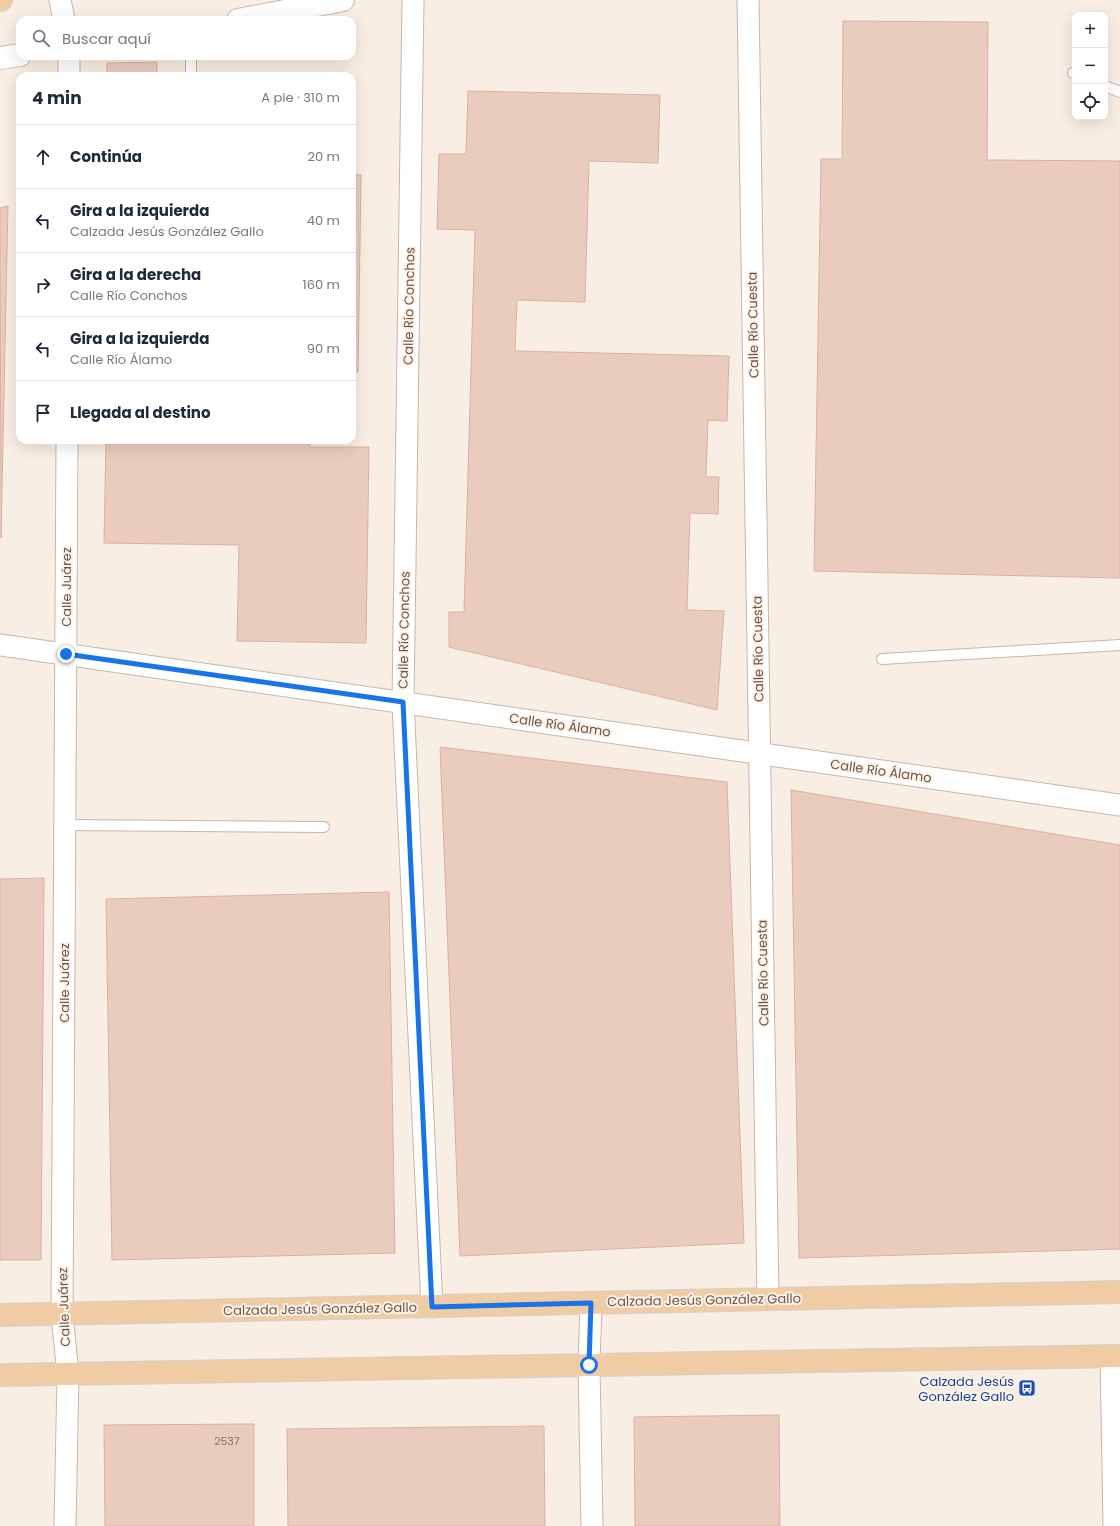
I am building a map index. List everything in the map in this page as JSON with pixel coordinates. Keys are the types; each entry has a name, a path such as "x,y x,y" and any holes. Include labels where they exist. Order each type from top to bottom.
{"main road":[{"path":"259,16 343,0"},
{"path":"0,58 16,56"},
{"name":"Calzada Jesús González Gallo","path":"0,1315 1120,1292"},
{"path":"0,1375 1115,1356"}],"street":[{"path":"60,0 63,16"},
{"name":"Calle Río Conchos","path":"413,0 403,702 432,1307"},
{"name":"Calle Río Cuesta","path":"748,0 768,1299"},
{"path":"69,60 69,72"},
{"name":"Calle Juárez","path":"65,1526 68,1374 62,1314 67,444"},
{"name":"Calle Río Álamo","path":"0,645 1120,805"},
{"path":"591,1303 589,1365 592,1526"},
{"path":"1114,1526 1115,1356"}],"lane":[{"path":"191,60 191,72"},
{"path":"1108,87 1120,92"},
{"path":"882,659 1120,645"},
{"path":"64,824 324,826"}],"building":[{"path":"843,21 988,22 987,160 1120,161 1120,578 814,571 821,159 842,159"},
{"path":"157,62 157,72 107,72 107,63"},
{"path":"468,91 660,95 658,163 589,161 585,302 517,300 515,351 729,356 727,421 708,420 706,477 719,477 718,514 690,513 687,610 724,611 717,710 449,647 449,612 464,612 475,230 437,229 439,154 466,154"},
{"path":"356,175 361,175 358,372 356,372"},
{"path":"8,206 1,538 0,208"},
{"path":"106,444 310,444 310,447 369,447 366,643 237,641 239,545 104,543"},
{"path":"440,747 727,782 744,1243 460,1256"},
{"path":"791,790 1120,845 1120,1249 799,1258"},
{"path":"44,878 41,1260 0,1260 0,879"},
{"path":"389,892 395,1253 112,1260 106,899"},
{"path":"779,1415 780,1526 635,1526 634,1417"},
{"path":"254,1424 254,1526 105,1526 104,1425"},
{"path":"544,1426 545,1526 288,1526 287,1429"}],"place":[{"name":"Calzada Jesús González Gallo","path":"1027,1388"}],"route":[{"path":"66,654 403,702 432,1307 591,1303 589,1365"}]}
